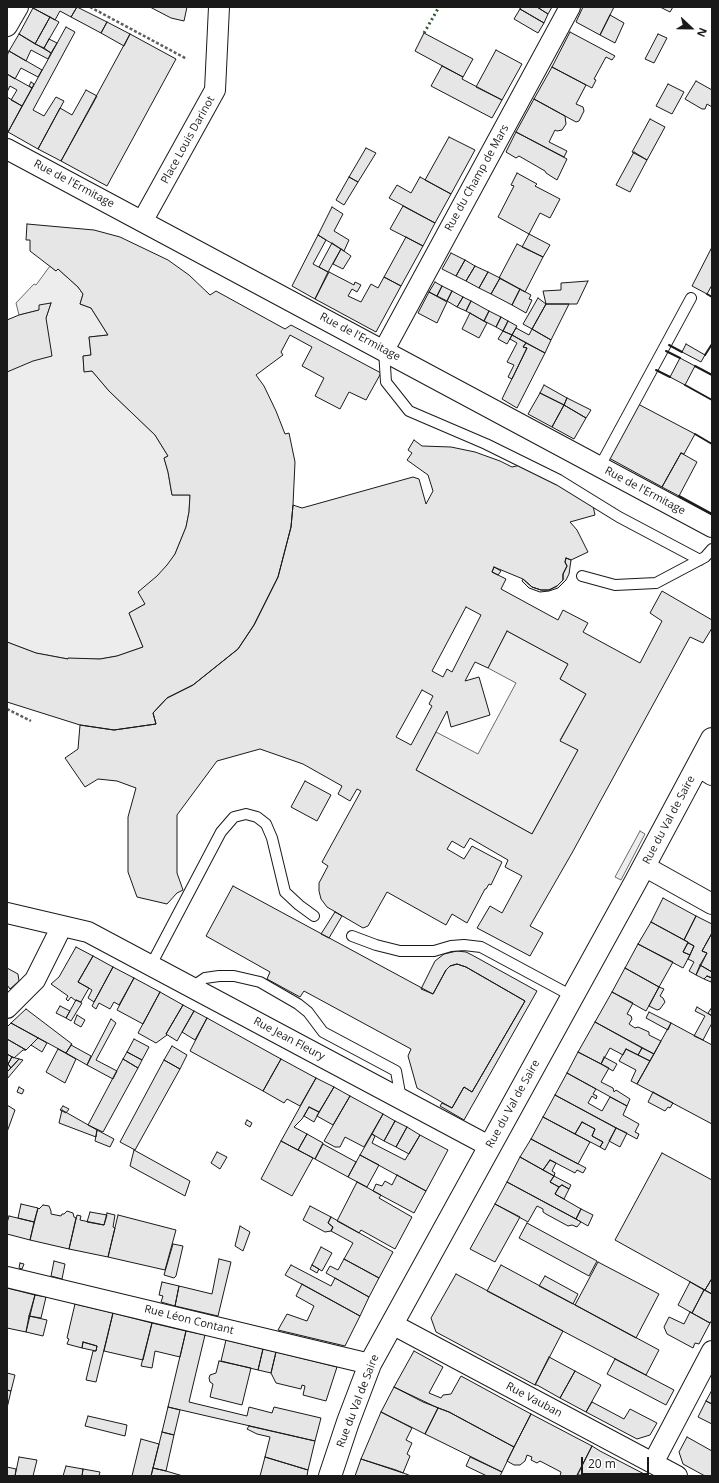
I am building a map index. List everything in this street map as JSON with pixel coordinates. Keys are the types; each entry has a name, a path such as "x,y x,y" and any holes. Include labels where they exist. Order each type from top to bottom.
{"main road":[{"name":"Rue du Val de Saire","path":"330,1476 348,1422 370,1364 644,866 705,770 712,739"}],"street":[{"path":"7,26 18,7"},
{"name":"Place Louis Darinot","path":"142,220 215,90 219,7"},
{"name":"Rue du Champ de Mars","path":"384,350 570,7"},
{"name":"Rue de l'Ermitage","path":"7,149 142,220 712,527"},
{"path":"644,866 712,904"},
{"name":"Rue Jean Fleury","path":"7,913 88,932 490,1146"},
{"path":"7,1008 35,980 62,926"},
{"name":"Rue Léon Contant","path":"7,1276 370,1364"},
{"name":"Rue Vauban","path":"392,1324 677,1476"},
{"path":"653,1463 712,1351"}],"lane":[{"path":"600,466 691,298"},
{"path":"384,350 386,382 409,411 486,444 559,480 619,517 708,556"},
{"path":"582,576 615,585 656,583 708,556"},
{"path":"151,965 221,832 234,817 246,814 257,817 266,824 272,838 285,892 299,906 314,916"},
{"path":"352,936 376,945 400,951 434,951 451,946 464,945 481,947 572,996"},
{"path":"192,987 205,978 219,976 234,976 260,982 298,1004 312,1017 322,1032 396,1071 401,1099"}],"path":[{"path":"90,7 187,59"},
{"path":"7,709 31,721"}],"shaded area":[{"path":"50,266 56,271 58,269 78,287 83,294 80,304 91,308 108,335 89,337 91,355 83,356 84,371 92,371 109,391 155,435 168,456 164,458 172,495 190,495 186,527 175,554 145,604 129,613 143,647 117,656 100,659 68,659 36,653 7,642 7,372 46,318 51,303 39,310 19,315 16,303 34,284 36,285"},
{"path":"507,631 568,664 560,679 586,694 560,740 578,750 532,834 416,770 436,732 478,754 516,683 488,668"},
{"path":"640,831 645,834 621,880 615,877"}],"building":[{"path":"33,7 77,7 71,17 60,11 55,20"},
{"path":"77,7 107,22 101,33 71,17"},
{"path":"150,7 187,7 184,21 171,18"},
{"path":"521,7 537,7 548,14 544,23 520,9"},
{"path":"537,7 552,7 548,14"},
{"path":"583,7 614,7 600,35 576,22"},
{"path":"660,7 673,7 670,12"},
{"path":"33,8 50,17 35,44 19,34"},
{"path":"520,9 544,23 538,33 514,19"},
{"path":"610,15 624,23 615,43 600,35"},
{"path":"50,17 59,22 44,48 35,44"},
{"path":"107,22 130,34 124,46 101,33"},
{"path":"66,27 75,32 33,110 44,116 56,97 64,101 38,149 8,132"},
{"path":"570,32 615,56 612,60 606,57 594,79 596,80 592,88 552,67"},
{"path":"424,33 473,59 463,77 415,51"},
{"path":"19,34 51,53 48,59 31,50 26,61 9,51"},
{"path":"130,34 176,59 107,186 61,161"},
{"path":"658,34 667,38 654,63 645,59"},
{"path":"49,39 57,43 51,53 44,48"},
{"path":"496,50 522,64 502,100 476,87"},
{"path":"9,51 42,70 38,77 21,68 15,79 7,74 7,56"},
{"path":"442,66 463,77 462,79 502,100 492,118 431,86"},
{"path":"552,67 586,85 576,104 583,107 584,111 579,121 576,122 534,99"},
{"path":"7,74 32,88 22,106 11,100 17,90 10,86 7,92"},
{"path":"696,81 712,90 712,107 707,104 705,109 702,109 685,99"},
{"path":"31,82 34,84 32,88 29,86"},
{"path":"668,84 684,92 672,114 656,106"},
{"path":"86,90 97,96 61,161 38,149 60,108 72,115"},
{"path":"7,97 22,106 8,132 7,132"},
{"path":"534,99 565,116 566,124 562,130 555,130 549,142 567,151 564,157 516,132"},
{"path":"650,119 665,127 647,160 632,152"},
{"path":"516,132 567,159 557,180 545,171 519,156 516,158 506,152"},
{"path":"449,137 475,150 451,194 425,180"},
{"path":"366,148 376,153 358,182 349,177"},
{"path":"634,152 647,160 630,192 616,185"},
{"path":"517,173 537,184 535,186 560,199 550,218 540,213 529,234 498,217 514,186 511,185"},
{"path":"349,177 358,182 344,205 336,200"},
{"path":"420,177 451,194 435,223 389,198 397,185 411,193"},
{"path":"403,206 435,223 423,246 390,229"},
{"path":"332,207 343,214 334,231 349,240 344,251 318,235"},
{"path":"27,224 94,230 120,237 168,260 189,275 210,295 216,291 285,329 291,325 381,373 366,400 349,392 340,409 315,396 324,378 302,366 312,347 290,335 281,352 283,355 256,375 264,386 285,434 289,433 295,462 291,527 278,577 254,625 238,649 193,685 167,698 153,713 156,724 114,730 80,725 7,702 7,642 36,653 68,659 100,659 117,656 143,647 129,613 145,604 138,592 157,576 175,554 186,527 190,495 172,495 164,458 168,456 155,435 109,391 92,371 84,372 83,356 91,355 89,337 108,335 91,308 80,304 83,294 78,287 58,269 56,271 30,251 30,240 26,240"},
{"path":"529,234 550,245 543,257 522,247"},
{"path":"318,235 326,240 313,264 328,272 315,299 292,286"},
{"path":"406,237 423,246 401,286 384,277"},
{"path":"332,243 341,249 328,272 319,267"},
{"path":"517,244 543,257 525,292 499,278"},
{"path":"712,247 712,285 707,294 692,286"},
{"path":"341,249 351,256 343,269 333,264"},
{"path":"451,253 465,260 456,276 442,269"},
{"path":"465,260 475,266 466,281 456,276"},
{"path":"475,266 488,272 479,288 466,281"},
{"path":"329,272 354,285 355,282 361,285 357,292 352,289 348,296 361,302 371,284 378,288 384,277 401,286 376,332 315,299"},
{"path":"488,272 500,278 491,294 479,288"},
{"path":"500,278 520,289 512,305 491,294"},
{"path":"588,281 577,304 546,304 543,291 561,290 561,283"},
{"path":"435,282 442,286 437,296 429,292"},
{"path":"442,286 452,291 447,301 437,296"},
{"path":"520,289 531,295 529,299 532,300 526,313 512,305"},
{"path":"452,291 463,297 457,307 447,301"},
{"path":"429,292 447,302 437,323 418,313"},
{"path":"463,297 471,301 466,311 457,307"},
{"path":"538,298 546,304 532,329 523,324"},
{"path":"471,301 489,311 484,321 466,311"},
{"path":"51,303 46,318 52,356 33,361 7,372 7,320 39,310 39,305"},
{"path":"546,304 569,304 551,340 532,329"},
{"path":"489,311 501,317 496,327 484,321"},
{"path":"470,313 487,323 479,338 462,329"},
{"path":"501,317 508,321 503,331 496,327"},
{"path":"508,321 517,326 512,335 503,331"},
{"path":"516,328 529,335 532,329 551,340 545,353 512,335"},
{"path":"503,331 512,335 507,344 498,339"},
{"path":"512,335 526,343 523,347 527,348 512,379 508,377 514,365 507,362 517,343 510,339"},
{"path":"526,343 545,353 517,408 502,399 527,348 523,347"},
{"path":"686,344 705,355 701,362 682,352"},
{"path":"680,358 695,366 685,385 670,377"},
{"path":"544,385 567,398 564,405 540,393"},
{"path":"540,393 564,405 552,427 528,414"},
{"path":"567,398 591,410 586,418 564,405"},
{"path":"638,404 695,434 684,454 681,453 662,487 609,458"},
{"path":"564,405 586,418 574,439 552,427"},
{"path":"414,440 422,446 451,447 475,452 512,467 525,464 592,501 595,515 570,522 577,530 588,552 571,560 566,558 565,562 567,566 563,574 563,580 557,586 549,590 541,590 532,587 523,579 494,567 492,572 506,579 501,589 558,620 563,610 588,623 583,632 640,663 662,621 650,613 662,591 712,620 712,628 703,643 690,637 572,853 530,926 543,933 530,956 477,928 490,906 502,913 522,876 505,867 508,860 470,838 464,848 452,841 447,849 464,859 472,846 502,862 491,885 489,884 485,889 467,923 452,914 446,925 387,892 368,926 363,928 327,907 321,899 319,891 319,883 328,866 322,862 361,791 357,789 350,801 338,794 342,786 303,764 260,749 217,761 177,815 177,873 183,890 177,893 167,904 137,897 128,872 128,817 136,788 117,781 98,779 85,787 65,758 78,749 80,725 114,730 156,724 153,713 167,698 193,685 238,649 254,625 278,577 291,527 293,505 302,508 413,477 419,479 426,504 433,491 428,475 407,460 412,453 408,450","holes":["466,607 481,615 452,672 447,669 443,677 432,671","507,631 568,664 560,679 586,694 560,741 578,750 532,834 416,770 447,711 451,727 490,715 479,677 465,681 475,662 488,668","422,690 433,696 429,704 432,706 411,745 396,737"]},
{"path":"681,453 697,462 679,496 662,487"},
{"path":"566,558 571,560 569,574 566,580 558,588 549,591 540,592 529,588 522,581 523,579 532,587 541,590 549,590 557,586 563,580 563,574 567,566 565,562"},
{"path":"494,567 501,571 498,575 492,572"},
{"path":"305,781 331,795 317,821 291,807"},
{"path":"233,886 433,994 446,970 450,966 457,964 466,967 525,1001 472,1092 464,1087 452,1108 417,1088 408,1056 411,1049 304,991 300,997 267,979 270,972 206,936"},
{"path":"663,898 696,916 684,940 651,922"},
{"path":"335,912 342,916 329,938 321,934"},
{"path":"696,916 712,924 712,933 702,951 707,953 696,975 689,971 694,962 688,959 694,946 684,940"},
{"path":"651,922 688,942 683,952 690,955 683,968 638,944"},
{"path":"712,933 712,972 700,965 707,953 702,951"},
{"path":"688,943 694,946 690,955 683,952"},
{"path":"638,944 673,962 659,987 625,968"},
{"path":"76,947 93,956 78,982 89,988 81,1002 76,1001 71,997 68,1001 66,999 68,996 51,984 59,977"},
{"path":"457,951 466,952 472,955 537,991 464,1120 440,1106 442,1103 452,1108 464,1087 472,1092 525,1001 466,967 457,964 450,966 446,970 433,994 421,989 435,961 444,954"},
{"path":"93,956 113,967 94,1002 88,998 92,990 78,982"},
{"path":"700,965 712,972 712,978 707,976 704,979 696,975"},
{"path":"113,967 134,978 119,1005 114,1002 110,1009 99,1003 96,1009 92,1006"},
{"path":"7,968 18,974 19,981 10,989 7,985"},
{"path":"625,968 659,987 646,1011 612,992"},
{"path":"707,976 712,978 711,982 704,979"},
{"path":"134,978 160,992 143,1024 117,1010"},
{"path":"659,987 664,989 660,996 665,1002 660,1009 657,1010 649,1006"},
{"path":"160,992 183,1005 166,1034 167,1035 156,1043 138,1033"},
{"path":"612,992 633,1003 627,1014 631,1016 632,1019 629,1024 635,1028 638,1027 649,1032 649,1035 661,1041 654,1054 595,1022"},
{"path":"76,1000 82,1003 71,1021 66,1018"},
{"path":"183,1005 194,1011 177,1041 166,1034"},
{"path":"60,1006 70,1011 66,1018 56,1013"},
{"path":"697,1007 712,1016 712,1023 703,1040 694,1036 705,1016 695,1011"},
{"path":"712,1007 712,1016 708,1013"},
{"path":"26,1009 72,1044 66,1053 11,1023"},
{"path":"194,1011 207,1018 195,1040 182,1032"},
{"path":"649,1012 671,1023 668,1030 646,1018"},
{"path":"77,1015 85,1020 81,1027 74,1023"},
{"path":"207,1018 281,1059 263,1091 190,1051"},
{"path":"111,1019 116,1023 96,1060 117,1071 113,1079 87,1065"},
{"path":"595,1022 642,1048 638,1055 626,1049 623,1055 610,1048 601,1064 578,1052"},
{"path":"11,1023 38,1038 26,1050 7,1039 7,1027"},
{"path":"671,1023 712,1045 712,1124 637,1084"},
{"path":"38,1038 47,1043 42,1052 31,1045"},
{"path":"7,1039 26,1050 23,1050 14,1058 7,1054"},
{"path":"134,1039 149,1047 142,1060 127,1052"},
{"path":"71,1045 91,1056 87,1065 66,1053"},
{"path":"172,1046 187,1055 180,1069 164,1060"},
{"path":"642,1048 654,1054 650,1061 638,1055"},
{"path":"58,1049 76,1059 65,1083 46,1072"},
{"path":"626,1049 650,1061 637,1084 631,1081 636,1070 619,1061"},
{"path":"127,1052 142,1060 138,1068 123,1059"},
{"path":"578,1052 609,1068 601,1082 613,1088 614,1092 616,1090 630,1099 627,1106 567,1073"},
{"path":"7,1054 12,1057 8,1064 11,1068 7,1072"},
{"path":"12,1057 19,1059 11,1068 8,1064"},
{"path":"604,1057 617,1064 613,1071 601,1064"},
{"path":"19,1059 23,1060 7,1079 7,1072"},
{"path":"123,1059 138,1068 103,1132 88,1125"},
{"path":"281,1059 316,1078 300,1106 287,1099 284,1103 263,1091"},
{"path":"164,1060 180,1069 135,1150 120,1142"},
{"path":"567,1073 596,1089 593,1094 597,1096 596,1099 592,1096 588,1103 602,1111 610,1097 627,1106 623,1115 639,1124 635,1132 639,1134 637,1139 555,1095"},
{"path":"316,1078 334,1087 319,1112 309,1107 302,1119 294,1127 307,1134 298,1150 281,1141"},
{"path":"19,1087 24,1090 22,1094 17,1092"},
{"path":"334,1087 350,1096 333,1125 317,1116"},
{"path":"653,1092 673,1103 670,1108 668,1107 665,1111 648,1102"},
{"path":"555,1095 616,1128 605,1150 600,1147 603,1142 592,1136 595,1129 582,1122 575,1134 543,1117"},
{"path":"350,1096 383,1114 364,1147 345,1137 340,1147 335,1147 324,1141"},
{"path":"7,1105 15,1110 7,1132"},
{"path":"63,1106 69,1109 66,1113 60,1110"},
{"path":"309,1107 319,1112 314,1122 304,1116"},
{"path":"62,1110 97,1130 96,1137 59,1123"},
{"path":"383,1114 395,1121 384,1141 372,1134"},
{"path":"543,1117 590,1142 578,1164 531,1139"},
{"path":"247,1120 252,1123 250,1127 245,1124"},
{"path":"395,1121 407,1127 396,1147 384,1141"},
{"path":"582,1122 595,1129 592,1136 603,1142 600,1147 575,1134"},
{"path":"407,1127 420,1135 409,1154 396,1147"},
{"path":"616,1128 627,1133 620,1147 609,1141"},
{"path":"97,1130 114,1139 110,1147 95,1141"},
{"path":"307,1134 323,1143 315,1159 298,1150"},
{"path":"372,1134 375,1136 372,1143 405,1160 420,1135 448,1150 426,1191 360,1155"},
{"path":"531,1139 586,1168 583,1173 577,1170 575,1173 550,1160 543,1170 520,1157"},
{"path":"281,1141 313,1158 292,1196 261,1179"},
{"path":"323,1144 356,1162 348,1177 315,1159"},
{"path":"134,1150 190,1181 185,1196 130,1166"},
{"path":"217,1152 227,1157 220,1169 211,1163"},
{"path":"662,1153 712,1180 712,1281 711,1280 705,1290 615,1240"},
{"path":"360,1155 379,1165 367,1187 348,1177"},
{"path":"520,1157 554,1176 550,1182 559,1187 555,1194 581,1209 576,1219 507,1182"},
{"path":"550,1160 556,1163 552,1171 555,1173 554,1176 543,1170"},
{"path":"397,1175 426,1191 414,1213 373,1191 376,1184 382,1186 385,1181 392,1185"},
{"path":"554,1176 571,1185 569,1189 562,1185 559,1187 550,1182"},
{"path":"357,1182 381,1195 379,1198 412,1217 395,1249 361,1230 359,1233 337,1221"},
{"path":"507,1182 581,1222 577,1227 572,1225 568,1226 546,1214 543,1212 543,1209 537,1206 528,1222 495,1204"},
{"path":"562,1185 569,1189 564,1199 555,1194"},
{"path":"21,1204 38,1208 34,1222 18,1218"},
{"path":"495,1204 520,1217 495,1262 470,1249"},
{"path":"43,1205 49,1206 51,1214 61,1216 67,1211 73,1213 74,1217 76,1218 69,1249 30,1240 38,1208 39,1209"},
{"path":"310,1206 331,1217 328,1223 333,1227 331,1231 325,1232 303,1220"},
{"path":"581,1209 593,1215 588,1226 576,1219"},
{"path":"90,1212 107,1215 104,1225 87,1222"},
{"path":"107,1213 115,1215 113,1227 115,1228 108,1257 69,1249 77,1215 81,1216 80,1220 104,1225"},
{"path":"118,1215 176,1230 165,1270 108,1257"},
{"path":"9,1216 34,1222 30,1240 7,1234 7,1223"},
{"path":"331,1217 393,1252 379,1278 344,1259 353,1243 331,1231 333,1227 328,1223"},
{"path":"527,1223 597,1261 589,1276 519,1238"},
{"path":"240,1226 250,1232 243,1251 235,1246"},
{"path":"173,1244 183,1246 176,1276 174,1278 164,1275"},
{"path":"321,1247 332,1253 322,1271 312,1265"},
{"path":"219,1259 231,1262 218,1316 175,1306 179,1286 212,1294"},
{"path":"344,1259 379,1278 369,1297 326,1273 330,1266 338,1270"},
{"path":"54,1261 65,1264 62,1279 51,1276"},
{"path":"598,1262 659,1294 636,1338 575,1305"},
{"path":"20,1263 24,1264 22,1269 19,1268"},
{"path":"291,1265 331,1286 335,1278 369,1297 360,1316 285,1275"},
{"path":"312,1265 319,1269 317,1273 310,1269"},
{"path":"501,1265 659,1350 646,1375 487,1291"},
{"path":"456,1274 563,1331 535,1385 436,1332 431,1318"},
{"path":"545,1276 578,1294 573,1304 539,1286"},
{"path":"711,1280 712,1281 712,1294 705,1290"},
{"path":"162,1282 179,1286 175,1306 161,1302 163,1296 159,1295"},
{"path":"690,1282 704,1290 692,1313 678,1305"},
{"path":"302,1284 360,1316 345,1346 278,1330 287,1314 307,1321 314,1306 296,1296"},
{"path":"7,1288 35,1295 26,1332 7,1328"},
{"path":"704,1290 712,1294 712,1320 710,1323 692,1313"},
{"path":"35,1295 46,1297 41,1318 29,1316"},
{"path":"75,1304 113,1313 96,1382 86,1380 93,1351 96,1351 97,1346 83,1342 82,1348 67,1344"},
{"path":"690,1312 710,1323 699,1344 695,1343 693,1348 667,1334 664,1327 669,1317 684,1324"},
{"path":"113,1313 152,1323 143,1360 104,1351"},
{"path":"29,1316 47,1320 43,1336 26,1332"},
{"path":"152,1323 186,1331 180,1357 155,1351 152,1368 141,1366"},
{"path":"186,1331 205,1335 189,1402 247,1416 249,1407 272,1413 274,1407 321,1418 315,1441 168,1407"},
{"path":"226,1340 263,1349 258,1370 221,1361"},
{"path":"83,1342 97,1346 96,1351 82,1348"},
{"path":"263,1349 276,1352 271,1373 258,1370"},
{"path":"414,1351 443,1367 429,1393 441,1398 443,1395 451,1394 461,1376 531,1414 514,1447 449,1412 423,1402 394,1387"},
{"path":"276,1352 337,1367 326,1401 303,1395 305,1386 302,1385 301,1389 276,1383 271,1373"},
{"path":"549,1357 575,1371 560,1398 535,1385"},
{"path":"615,1359 674,1390 666,1405 607,1374"},
{"path":"219,1361 251,1368 242,1405 210,1397 213,1384 210,1382 209,1378 210,1375 216,1373"},
{"path":"575,1371 601,1385 586,1412 560,1398"},
{"path":"7,1373 15,1375 11,1391 7,1390"},
{"path":"394,1387 438,1408 425,1434 381,1412"},
{"path":"7,1390 11,1391 7,1408"},
{"path":"712,1390 712,1404 706,1401"},
{"path":"706,1401 712,1404 712,1424 698,1417"},
{"path":"592,1402 624,1419 630,1409 657,1423 650,1435 637,1439 586,1412"},
{"path":"168,1407 180,1410 174,1435 162,1432"},
{"path":"438,1408 449,1412 514,1447 502,1472 425,1434"},
{"path":"381,1412 412,1428 406,1440 412,1443 407,1454 410,1456 403,1473 361,1459"},
{"path":"531,1414 592,1446 577,1476 560,1476 561,1472 540,1461 537,1463 531,1460 532,1457 527,1455 525,1461 520,1465 514,1465 507,1461"},
{"path":"88,1416 127,1425 125,1436 85,1426"},
{"path":"249,1426 315,1441 308,1470 265,1457 270,1437 257,1434 247,1429"},
{"path":"162,1432 174,1435 166,1471 153,1468"},
{"path":"687,1437 712,1451 712,1476 705,1476 683,1464 679,1452"},
{"path":"141,1439 159,1444 151,1476 132,1476"},
{"path":"592,1446 600,1451 648,1476 577,1475"},
{"path":"19,1457 37,1460 33,1476 15,1476"},
{"path":"265,1457 308,1470 307,1476 260,1476"},
{"path":"470,1457 502,1472 500,1476 487,1476 466,1466"},
{"path":"361,1459 396,1470 411,1476 355,1476"},
{"path":"66,1466 83,1469 82,1476 63,1476"},
{"path":"7,1467 16,1469 15,1476 7,1476"},
{"path":"153,1468 166,1471 183,1476 151,1476"},
{"path":"83,1469 100,1472 99,1476 82,1476"}],"hedge":[{"path":"424,33 439,7"}],"wall":[{"path":"707,294 712,297"},
{"path":"705,355 712,344"},
{"path":"669,345 682,352"},
{"path":"666,351 680,358"},
{"path":"695,366 712,375"},
{"path":"656,370 670,377"},
{"path":"685,385 712,400"},
{"path":"695,434 712,444"},
{"path":"679,496 712,514"}]}
